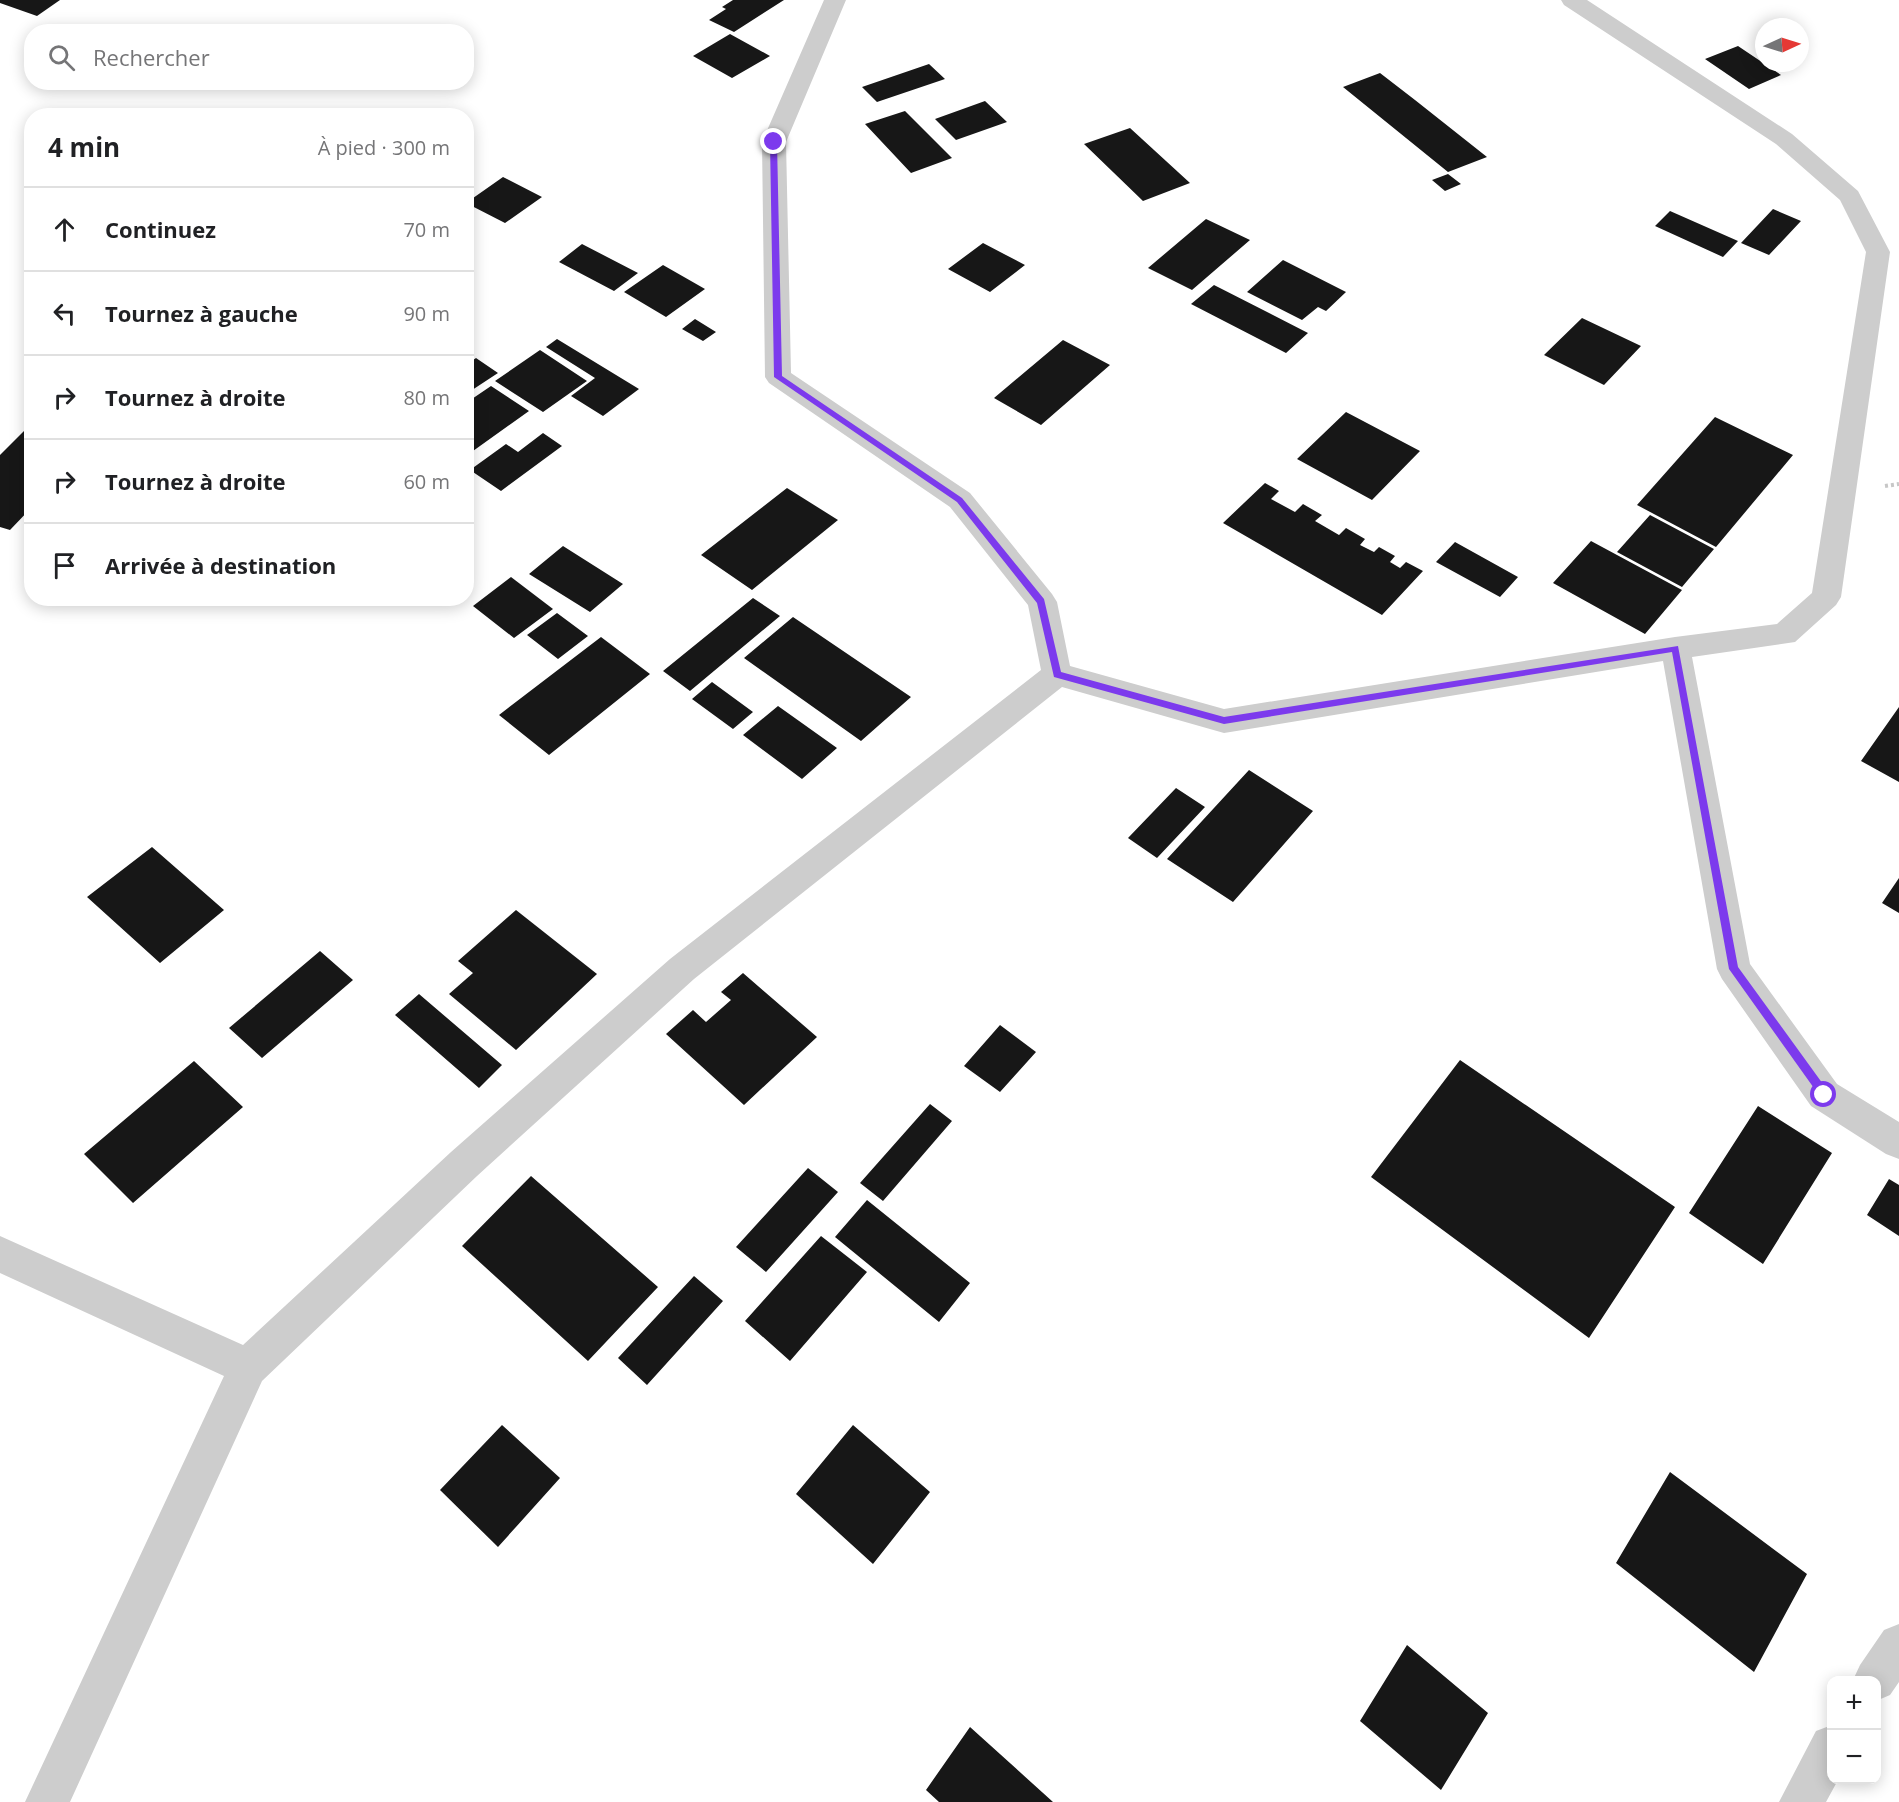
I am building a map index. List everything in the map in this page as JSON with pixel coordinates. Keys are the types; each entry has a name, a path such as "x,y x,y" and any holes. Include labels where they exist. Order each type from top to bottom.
{"street":[{"path":"835,0 774,142 778,377 960,500 1041,602 1058,674"},
{"path":"1058,674 1224,721 1675,648 1785,634 1826,597 1878,252 1850,196 1784,139 1572,0"},
{"path":"1675,648 1734,969 1824,1095 1899,1142"},
{"path":"46,1802 248,1367 464,1164 682,969 1058,674"},
{"path":"0,1254 248,1367"},
{"path":"1878,1676 1899,1645"},
{"path":"1801,1802 1827,1756"}],"building":[{"path":"0,0 60,0 37,16 0,3"},
{"path":"733,0 784,0 734,32 709,20 726,9 722,7"},
{"path":"730,34 770,56 732,78 693,56"},
{"path":"1738,46 1755,57 1755,72 1777,72 1781,75 1749,89 1705,59"},
{"path":"929,64 945,79 877,102 862,87"},
{"path":"1380,73 1487,157 1448,172 1343,87"},
{"path":"985,101 1007,122 956,140 935,119"},
{"path":"905,111 952,158 911,173 865,124"},
{"path":"1130,128 1190,183 1143,201 1084,144"},
{"path":"1448,174 1461,184 1445,191 1432,180"},
{"path":"503,177 542,197 505,223 474,207 474,197"},
{"path":"1773,209 1801,221 1769,255 1741,243"},
{"path":"1670,211 1738,241 1723,257 1655,226"},
{"path":"1206,219 1250,240 1192,290 1148,268"},
{"path":"983,243 1025,265 990,292 948,269"},
{"path":"582,244 638,273 614,291 559,262"},
{"path":"1283,260 1346,292 1326,311 1318,307 1302,320 1247,292"},
{"path":"663,265 705,289 666,317 624,292"},
{"path":"1214,285 1308,333 1286,353 1191,304"},
{"path":"1582,318 1641,346 1604,385 1544,355"},
{"path":"695,319 716,332 703,341 682,329"},
{"path":"557,339 639,389 603,416 571,396 595,378 546,347"},
{"path":"1063,340 1110,365 1041,425 994,398"},
{"path":"540,350 587,381 543,412 495,381"},
{"path":"476,358 498,373 474,389 474,359"},
{"path":"491,386 529,411 474,450 474,398"},
{"path":"1346,412 1420,451 1372,500 1297,459"},
{"path":"1715,417 1793,455 1716,547 1637,505"},
{"path":"24,431 24,515 10,530 0,527 0,455"},
{"path":"543,433 562,446 501,491 474,473 474,467 506,444 518,452"},
{"path":"1265,483 1279,491 1271,499 1295,512 1303,504 1322,515 1315,521 1339,535 1346,528 1365,539 1360,545 1374,552 1379,547 1395,556 1390,562 1400,568 1406,562 1423,571 1382,615 1223,523"},
{"path":"787,488 838,520 752,590 701,555"},
{"path":"1650,515 1714,549 1682,587 1617,552"},
{"path":"1591,541 1682,590 1645,634 1553,583"},
{"path":"1455,542 1518,577 1500,597 1436,562"},
{"path":"563,546 623,584 590,612 529,574"},
{"path":"511,577 553,609 514,638 474,605"},
{"path":"753,598 780,616 690,691 663,671"},
{"path":"557,613 588,636 558,659 527,635"},
{"path":"793,617 911,697 861,741 744,658"},
{"path":"601,637 650,674 549,755 499,715"},
{"path":"712,682 753,712 733,729 692,699"},
{"path":"778,706 837,748 802,779 743,735"},
{"path":"1899,707 1899,782 1861,761"},
{"path":"1249,770 1313,811 1233,902 1167,859"},
{"path":"1176,788 1205,807 1157,858 1128,838"},
{"path":"152,847 224,910 160,963 87,897"},
{"path":"1899,878 1899,913 1882,903"},
{"path":"516,910 597,974 516,1050 449,994 473,973 458,961"},
{"path":"320,951 353,980 262,1058 229,1028"},
{"path":"743,973 817,1037 744,1105 666,1034 693,1010 706,1022 731,1000 721,992"},
{"path":"419,994 502,1065 479,1088 395,1015"},
{"path":"1000,1025 1036,1052 1000,1092 964,1066"},
{"path":"1460,1060 1675,1207 1589,1338 1371,1177"},
{"path":"194,1061 243,1107 133,1203 84,1154"},
{"path":"930,1104 952,1121 883,1201 860,1183"},
{"path":"1758,1106 1832,1153 1763,1264 1689,1213"},
{"path":"808,1168 838,1192 766,1272 736,1247"},
{"path":"531,1176 658,1287 588,1361 462,1246"},
{"path":"1889,1179 1899,1185 1899,1236 1867,1215"},
{"path":"867,1200 970,1283 939,1322 835,1237"},
{"path":"821,1236 867,1272 790,1361 745,1321"},
{"path":"694,1276 723,1301 647,1385 618,1358"},
{"path":"502,1425 560,1478 498,1547 440,1490"},
{"path":"853,1425 930,1492 873,1564 796,1494"},
{"path":"1670,1472 1807,1574 1754,1672 1616,1563"},
{"path":"1407,1645 1488,1713 1441,1790 1360,1721"},
{"path":"970,1727 1053,1802 939,1802 926,1790"}],"route":[{"path":"774,142 778,377 960,500 1041,602 1058,674 1224,721 1675,648 1734,969 1824,1095"}]}
